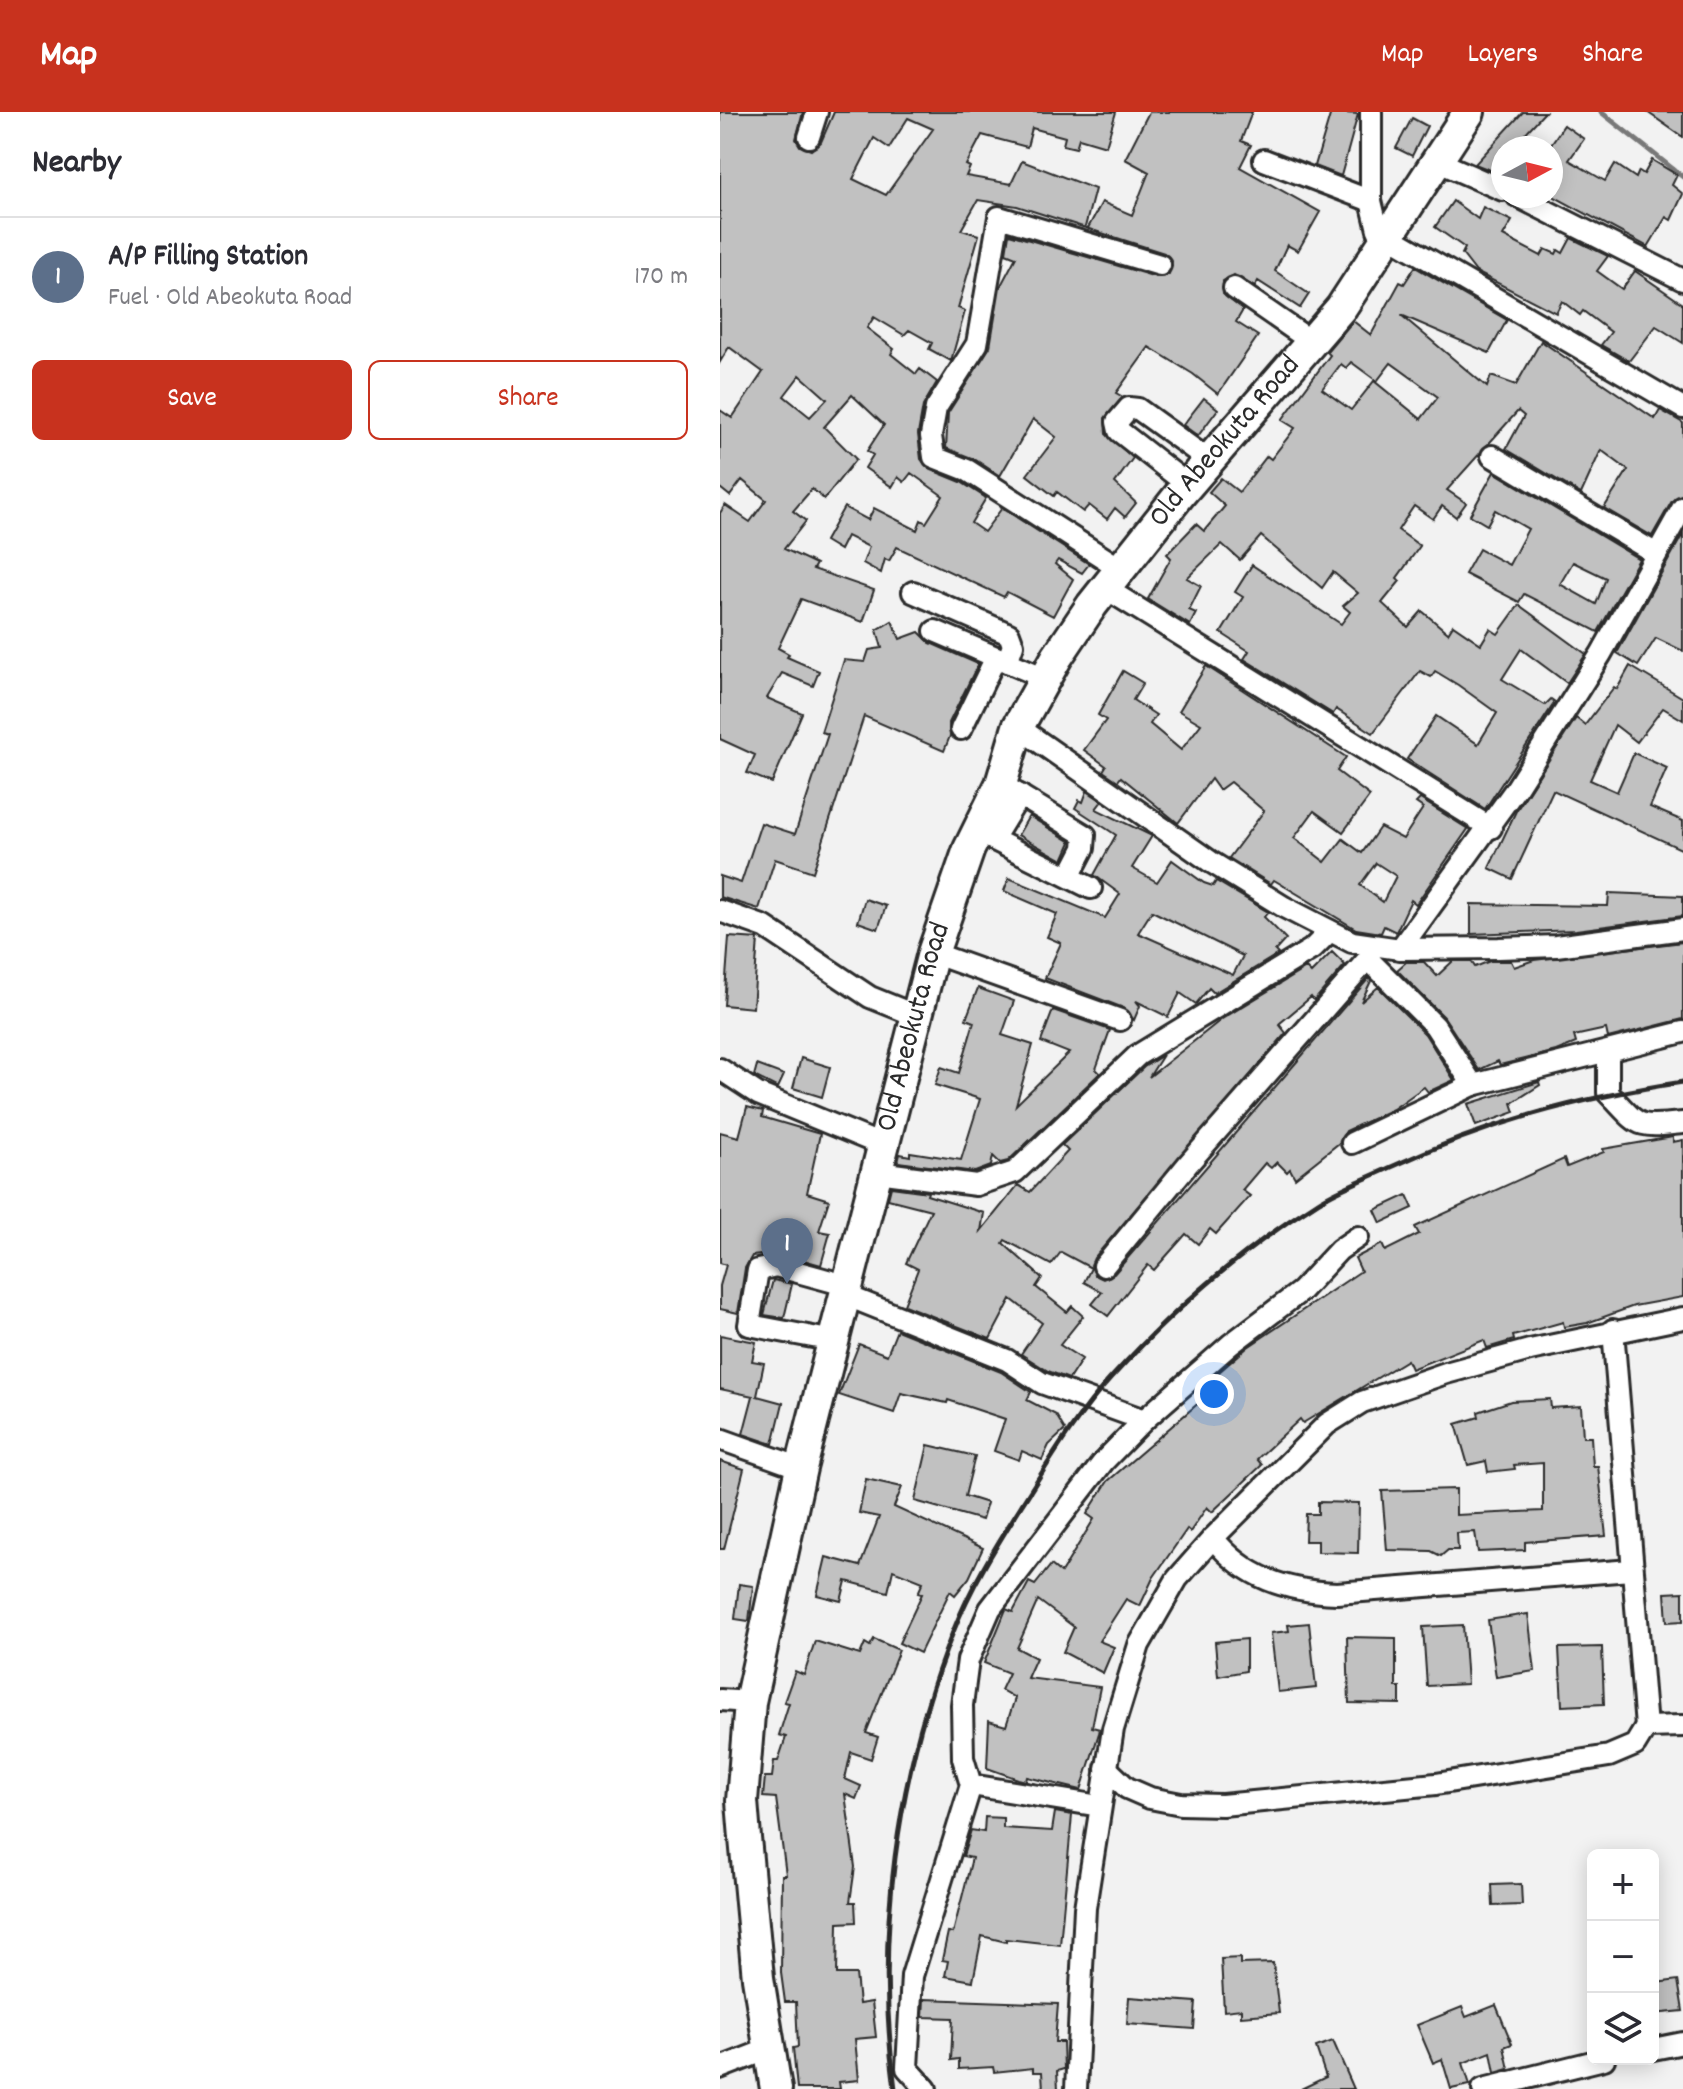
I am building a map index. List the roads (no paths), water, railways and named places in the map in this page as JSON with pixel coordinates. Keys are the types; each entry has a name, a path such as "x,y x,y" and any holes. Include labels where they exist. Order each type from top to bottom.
{"highway":[{"name":"Old Abeokuta Road","path":"776,2089 748,1889 742,1801 750,1702 801,1468 933,953 984,835 1010,790 1018,727 1045,678 1113,579 1188,485 1341,308 1469,112"}],"street":[{"path":"809,137 817,112"},
{"path":"1371,112 1373,221 1387,238 1425,254 1683,408"},
{"path":"1264,160 1371,201"},
{"path":"1439,162 1491,185"},
{"path":"1541,208 1683,280"},
{"path":"1160,265 999,217 977,344 936,408 931,436 934,457 967,470 1113,579 1491,828"},
{"path":"1234,288 1312,342"},
{"path":"1188,485 1123,434 1117,422 1133,407 1210,461"},
{"path":"1161,462 1177,439"},
{"path":"1492,456 1655,553"},
{"path":"1400,949 1491,828 1601,654 1683,507"},
{"path":"913,592 1009,634 1013,645 961,729"},
{"path":"961,613 942,634 1045,678"},
{"path":"1018,727 1211,862 1371,953 1435,1026 1473,1085"},
{"path":"1010,790 1085,835 1084,848 1070,875"},
{"path":"984,835 1091,888"},
{"path":"720,911 765,927 870,997 917,1016"},
{"path":"1104,1266 1371,953 1400,949 1556,946 1683,929"},
{"path":"720,1069 758,1094 881,1159 976,1185 1015,1172 1138,1055 1312,949 1330,931"},
{"path":"933,953 1120,1020"},
{"path":"1352,1143 1473,1085 1683,1032"},
{"path":"1608,1053 1608,1093 1634,1122 1643,1127 1683,1123"},
{"path":"926,2089 907,2068 912,1976 971,1785 963,1758 962,1705 968,1660 990,1609 1104,1461 1144,1420 1231,1344 1301,1291 1339,1250 1358,1237"},
{"path":"834,1341 749,1325 758,1270 776,1266 847,1290 1007,1360 1042,1383 1144,1420"},
{"path":"1076,2089 1085,1908 1106,1768 1124,1688 1139,1645 1177,1579 1213,1538 1327,1424 1362,1402 1446,1373 1613,1330 1683,1318"},
{"path":"1106,1768 1127,1788 1150,1798 1181,1804 1222,1805 1436,1784 1609,1756 1635,1745 1646,1727 1613,1330"},
{"path":"720,1439 801,1468"},
{"path":"1213,1538 1245,1570 1305,1592 1337,1593 1631,1570"},
{"path":"720,1700 750,1702"},
{"path":"1646,1727 1683,1726"},
{"path":"971,1785 1100,1806"},
{"path":"1659,2048 1683,2043"},
{"path":"720,2068 769,2049"},
{"path":"1483,2089 1587,2063"}],"waterway":[{"path":"1601,112 1683,177"}],"railway":[{"path":"895,2089 889,2032 889,1915 895,1857 917,1741 967,1599 1012,1521 1086,1408 1134,1353 1209,1283 1262,1240 1326,1197 1425,1152 1497,1125 1569,1104 1683,1082"}],"place":[{"name":"A/P Filling Station","path":"787,1284"}]}
